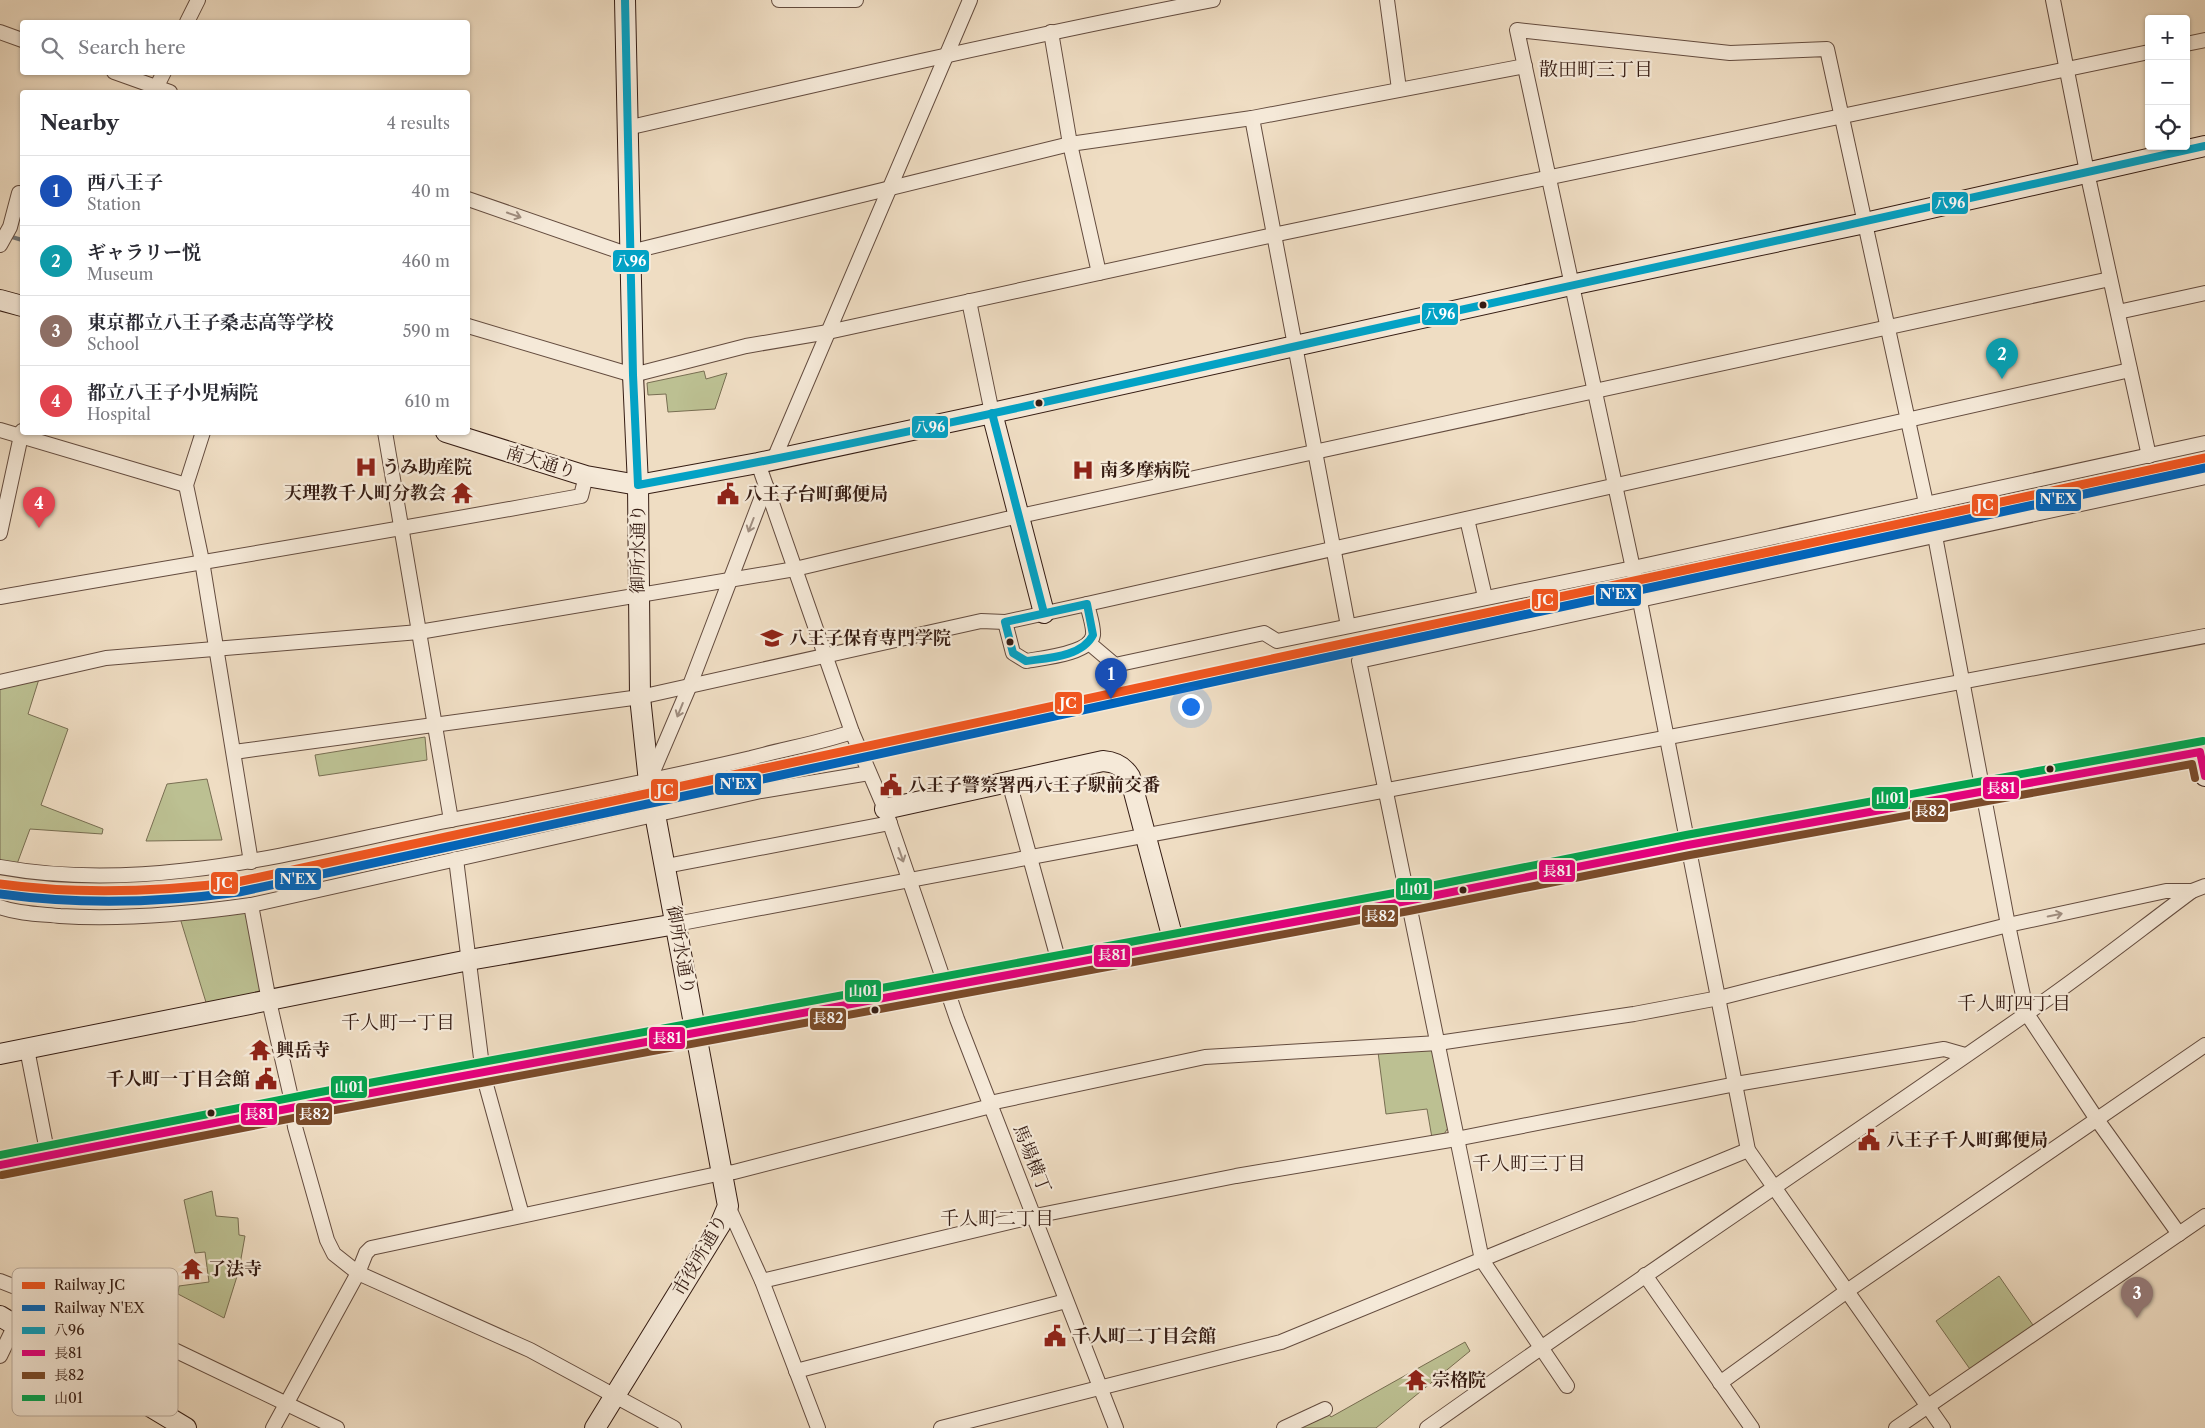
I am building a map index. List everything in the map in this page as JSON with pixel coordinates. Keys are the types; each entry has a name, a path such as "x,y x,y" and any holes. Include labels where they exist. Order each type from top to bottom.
{"highway":[{"path":"0,1165 1174,943 1407,901 1688,845 1984,791 2169,760 2203,759"}],"street":[{"path":"188,20 198,0"},
{"name":"御所水通り","path":"625,0 632,375 638,485 640,697 649,782 666,866 695,1033"},
{"path":"779,0 856,0"},
{"path":"766,461 828,332 970,0"},
{"path":"627,128 1051,32 1213,0"},
{"path":"1387,0 1399,89"},
{"path":"2054,0 2087,172 2148,456"},
{"path":"1926,503 1828,49 1730,53 1517,30 1640,601 1748,1150 1943,1428"},
{"path":"0,32 20,39"},
{"path":"1051,32 1070,144 1099,273"},
{"path":"2190,43 2205,40"},
{"path":"470,327 632,375 746,346 828,332 1273,235 2145,53"},
{"path":"470,200 621,252 630,252 1070,144 1252,118 1525,66"},
{"path":"121,75 155,90 162,75"},
{"path":"1252,118 1348,626"},
{"path":"638,485 766,461 992,414 1296,345 1865,223 2205,146"},
{"path":"0,245 10,228 20,193"},
{"path":"0,682 106,658 419,632 796,569 1020,516 2110,279"},
{"path":"2118,312 2205,293"},
{"path":"0,300 20,305"},
{"path":"969,301 992,414 1044,613"},
{"path":"234,752 640,697 982,621 1005,622 2130,370"},
{"path":"0,430 20,433"},
{"path":"0,533 22,435"},
{"path":"28,435 186,485"},
{"path":"202,435 186,485 202,561 252,862"},
{"path":"386,435 451,820"},
{"name":"南大通り","path":"456,435 586,476 638,485"},
{"path":"1089,643 1114,665 1264,633 1277,640 1633,568 2205,443"},
{"name":"馬場横丁","path":"766,461 766,486 852,732 887,816 910,879 957,1020 1035,1216 1116,1428"},
{"path":"0,597 202,561 402,529 581,496 586,476"},
{"path":"1567,1386 1482,1260 1358,661 2205,477"},
{"path":"649,782 690,685 766,486"},
{"path":"1467,519 1485,597"},
{"path":"1935,536 2008,925 2027,1014 2098,1121 2178,1234"},
{"path":"1005,622 1013,654 1026,661 1081,650 1089,643 1093,635 1087,604"},
{"path":"0,1054 469,960 676,924 2205,636"},
{"path":"0,867 78,875 120,876 252,862 451,820 649,782 852,732"},
{"path":"666,866 887,816 1009,782 1104,761 1112,762 1126,770 1130,777 1174,943"},
{"path":"0,907 16,913 82,917 186,914 251,906 761,791 869,773"},
{"path":"1009,782 1060,966"},
{"path":"456,859 483,1074 522,1215"},
{"path":"273,1428 358,1273 366,1253 371,1248 734,1172 991,1105 1205,1057 1438,1043 1634,1014 1718,998 2008,925 2166,891 2199,888"},
{"path":"1427,1428 1644,1274 1774,1188 2027,1014 2199,888"},
{"path":"251,906 269,1001 293,1109 295,1127 327,1240 334,1254 358,1273 530,1350 674,1428"},
{"name":"市役所通り","path":"595,1428 720,1226 728,1206 695,1033"},
{"path":"1720,1383 1847,1291 2098,1121 2205,1045"},
{"path":"27,1049 48,1156"},
{"path":"762,1281 1035,1216 1236,1176 1456,1139 1736,1084 1944,1049 1965,1055"},
{"path":"941,1428 1281,1342 1748,1150"},
{"path":"728,1206 762,1281 818,1428"},
{"path":"1896,1428 2205,1216"},
{"path":"1644,1274 1752,1428"},
{"path":"0,1281 12,1286"},
{"path":"796,1371 1066,1301"},
{"path":"0,1356 8,1321"},
{"path":"178,1352 337,1428"},
{"path":"1284,1428 1325,1409"},
{"path":"166,1416 186,1428"}],"green space":[{"path":"704,371 706,379 727,373 715,409 668,412 666,394 648,395 647,383"},
{"path":"39,679 28,714 68,729 41,805 103,829 102,834 30,829 17,864 0,861 0,689"},
{"path":"425,737 427,760 319,776 315,755"},
{"path":"207,779 222,840 146,841 167,784"},
{"path":"243,910 247,913 269,1001 209,1012 180,918"},
{"path":"1435,1049 1449,1126 1443,1136 1432,1138 1427,1109 1386,1114 1378,1052"},
{"path":"212,1191 216,1216 238,1218 239,1235 245,1236 239,1270 224,1318 178,1294 179,1286 209,1282 205,1252 195,1253 184,1200"},
{"path":"1999,1276 2035,1328 1972,1372 1936,1321"},
{"name":"宗格院","path":"1465,1342 1470,1351 1376,1428 1284,1428 1325,1409 1331,1417"}],"waterway":[{"path":"12,237 20,239"}],"rail line":[{"name":"JC","path":"0,884 60,890 118,891 237,882 2205,458"},
{"name":"N'EX","path":"0,894 60,900 120,901 209,896 239,892 2205,468"}],"transit line":[{"name":"八96","path":"625,0 633,375 638,485 1013,409 2205,146"},
{"name":"八96","path":"992,413 1044,613"},
{"name":"八96","path":"1087,604 1093,635 1081,648 1063,655 1026,661 1013,653 1005,622 1087,604"},
{"name":"山01","path":"0,1155 315,1093 1405,891 1686,835 2203,741"},
{"name":"長81","path":"0,1165 317,1103 1407,901 1688,845 2200,752 2205,776"},
{"name":"長82","path":"2,1175 319,1113 1409,911 1690,855 2192,764 2195,778"}],"place":[{"name":"ギャラリー悦","path":"2002,379"},
{"name":"うみ助産院","path":"366,467"},
{"name":"南多摩病院","path":"1083,470"},
{"name":"天理教千人町分教会","path":"462,493"},
{"name":"八王子台町郵便局","path":"728,494"},
{"name":"都立八王子小児病院","path":"39,528"},
{"name":"八王子保育専門学院","path":"772,638"},
{"name":"西八王子","path":"1111,699"},
{"name":"八王子警察署西八王子駅前交番","path":"891,785"},
{"name":"興岳寺","path":"260,1050"},
{"name":"千人町一丁目会館","path":"266,1079"},
{"name":"八王子千人町郵便局","path":"1869,1140"},
{"name":"了法寺","path":"192,1269"},
{"name":"東京都立八王子桑志高等学校","path":"2137,1318"},
{"name":"千人町二丁目会館","path":"1055,1336"},
{"name":"宗格院","path":"1416,1380"}],"district":[{"name":"散田町三丁目","path":"1596,69"},
{"name":"千人町四丁目","path":"2014,1003"},
{"name":"千人町一丁目","path":"398,1022"},
{"name":"千人町三丁目","path":"1529,1163"},
{"name":"千人町二丁目","path":"997,1218"}]}
